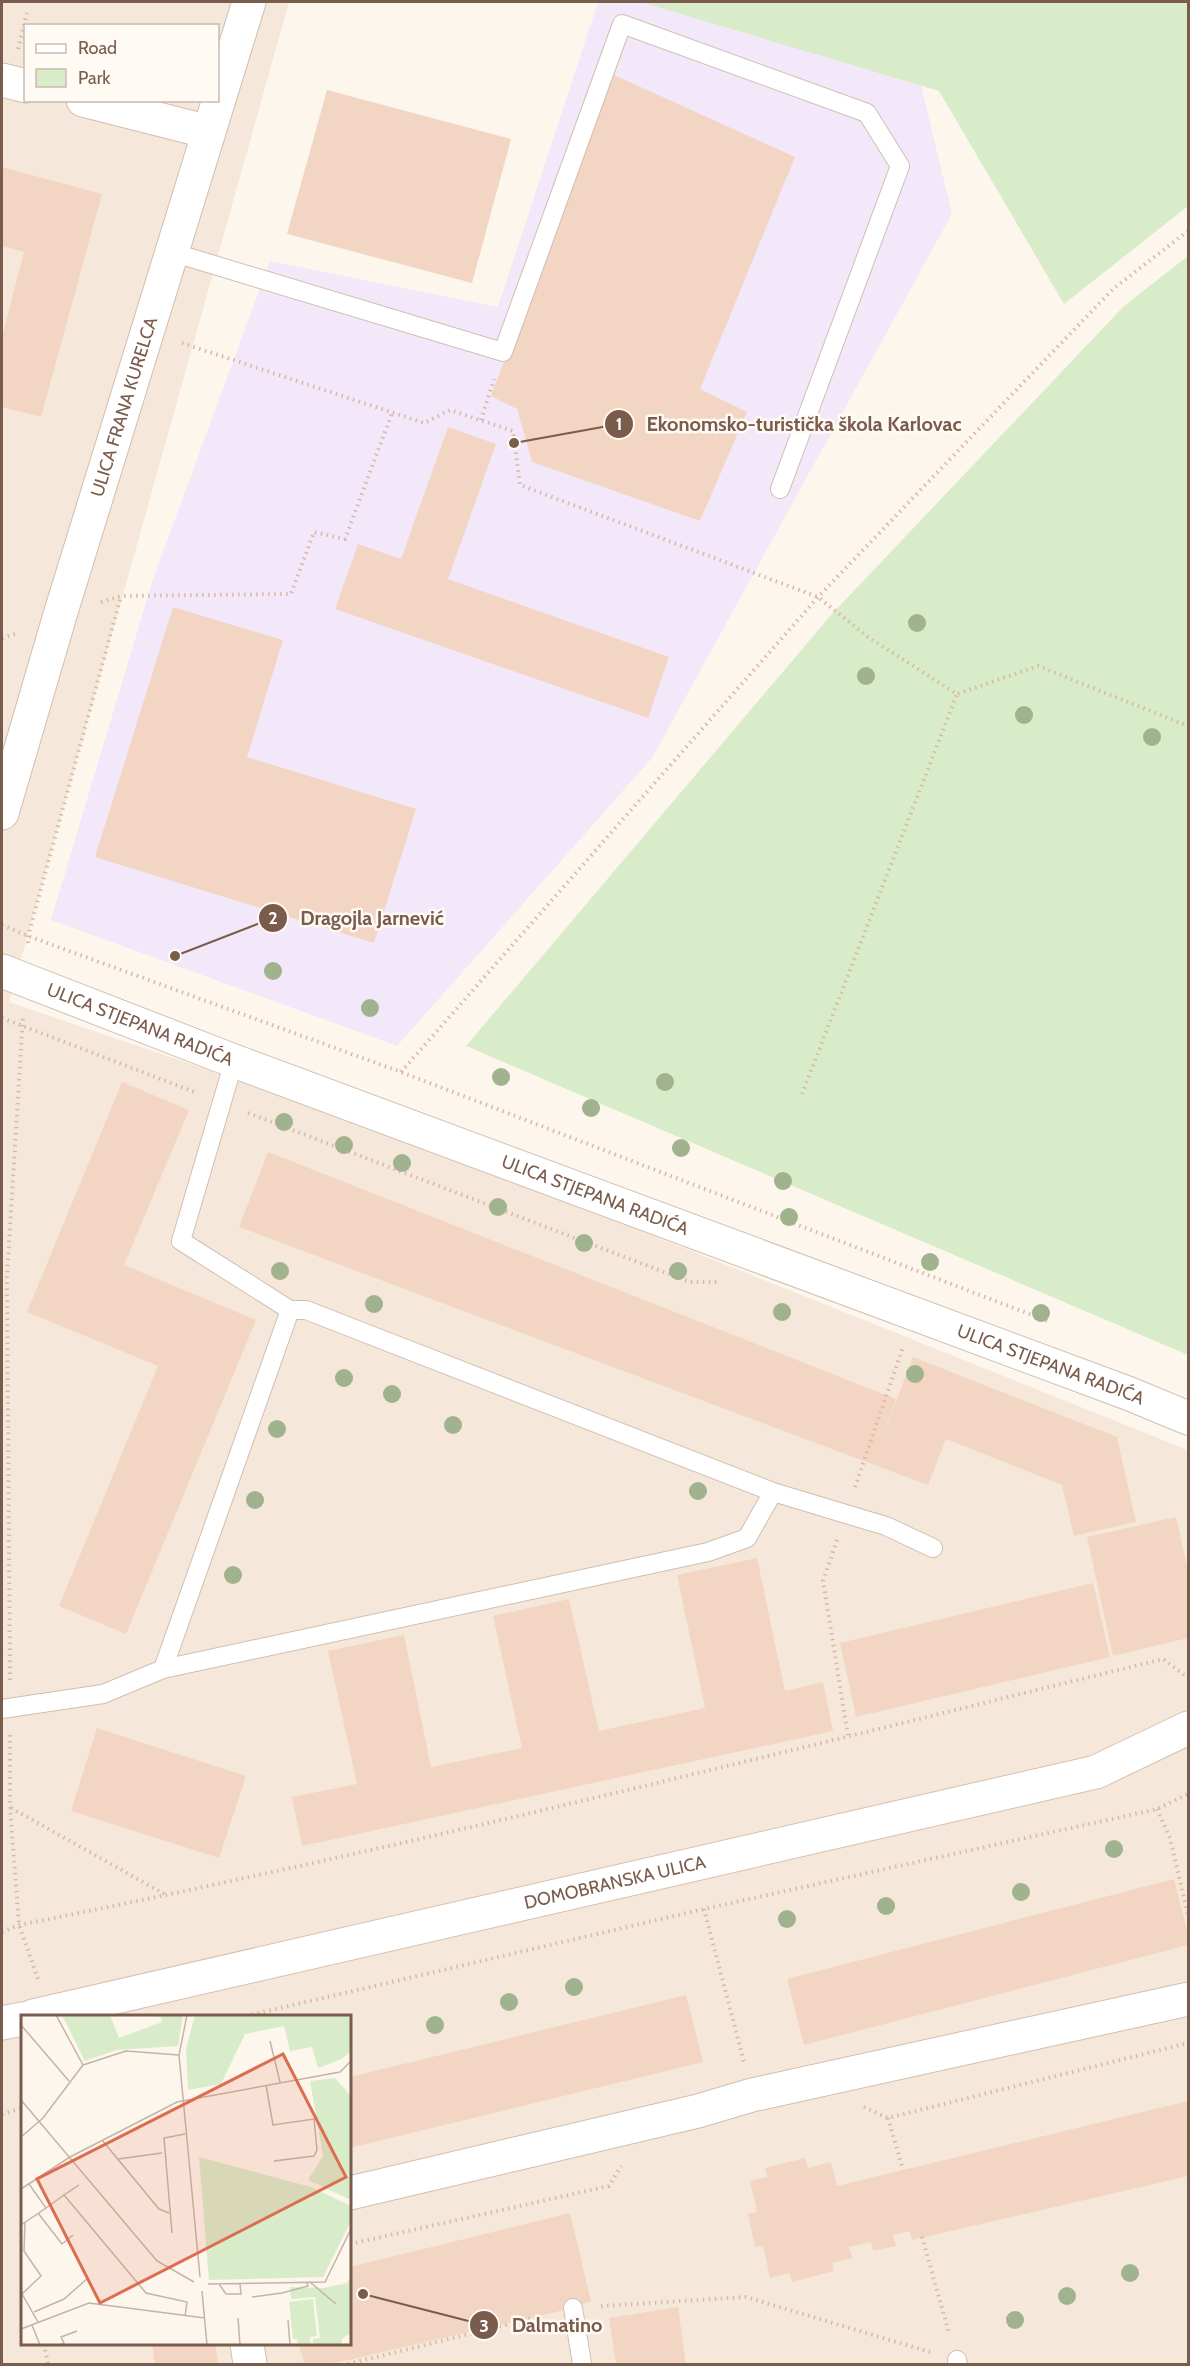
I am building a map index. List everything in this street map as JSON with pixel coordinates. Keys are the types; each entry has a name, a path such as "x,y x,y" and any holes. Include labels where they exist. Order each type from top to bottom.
{"street":[{"name":"ULICA FRANA KURELCA","path":"219,97 249,2"},
{"path":"2,80 24,86"},
{"path":"91,102 208,132"},
{"name":"ULICA FRANA KURELCA","path":"2,813 217,102"},
{"name":"ULICA STJEPANA RADIĆA","path":"15,976 234,1061 1130,1394 1188,1418"},
{"name":"DOMOBRANSKA ULICA","path":"37,2015 1096,1772 1188,1728"},
{"path":"351,2193 752,2095 1188,1998"},
{"path":"2,2023 21,2019"},
{"path":"247,2345 250,2364"}],"lane":[{"path":"171,252 503,352 622,24 867,113 900,166 780,489"},
{"path":"234,1061 182,1241 290,1310 306,1310 773,1492 886,1526 933,1548"},
{"path":"163,1669 290,1310"},
{"path":"6,1709 103,1694 163,1669 708,1552 747,1538 773,1492"},
{"path":"573,2308 582,2364"}],"path":[{"path":"401,1072 818,597 1113,289 1188,231"},
{"path":"147,332 424,423 450,410 513,431 520,485 818,597 867,637 957,694"},
{"path":"481,420 503,352"},
{"path":"34,1969 19,1925 10,1807 6,1709 7,1276 21,1026 15,976 121,596 291,594 314,532 345,539 392,413"},
{"path":"802,1094 957,694 1038,666 1188,726"},
{"path":"2,925 401,1072 1054,1324"},
{"path":"2,1018 21,1026"},
{"path":"848,1736 823,1581 905,1340"},
{"path":"2,1932 19,1925 168,1896 491,1823 1163,1659 1188,1678"},
{"path":"250,2015 704,1909 1157,1809 1188,1794"},
{"path":"10,1807 168,1896"},
{"path":"1157,1809 1170,1838 1188,1915"},
{"path":"704,1909 752,2095"},
{"path":"861,2106 888,2118 1188,2043"},
{"path":"2,2114 21,2108"},
{"path":"888,2118 903,2170"},
{"path":"351,2244 609,2186 627,2157"},
{"path":"922,2237 958,2362"},
{"path":"746,2297 958,2362"},
{"path":"44,2345 48,2364"}],"shaded area":[{"path":"2,2 289,2 9,1002 422,1143 1188,1450 1188,2364 2,2364"},
{"path":"598,2 733,2 915,60 952,214 652,758 397,1046 51,920 153,579 270,261 498,307"}],"green space":[{"path":"641,2 1188,2 1188,206 1064,304 939,91"},
{"path":"1188,256 1188,1355 466,1046 831,615 1124,306"}],"building":[{"path":"612,74 795,157 700,389 747,412 700,521 532,462 517,409 491,396"},
{"path":"327,90 511,139 472,283 287,234"},
{"path":"2,167 102,194 41,417 2,407 2,337 24,252 2,246"},
{"path":"448,427 496,444 448,579 669,657 648,718 335,609 358,544 401,559"},
{"path":"173,607 283,640 247,757 416,809 374,943 95,857"},
{"path":"122,1082 189,1110 124,1265 256,1320 126,1634 59,1606 158,1366 27,1312"},
{"path":"268,1152 896,1399 877,1451 913,1357 1117,1437 1136,1522 1074,1536 1062,1485 946,1439 928,1485 239,1227"},
{"path":"1176,1517 1188,1571 1188,1638 1113,1656 1087,1537"},
{"path":"757,1558 785,1691 823,1682 833,1731 302,1846 292,1797 357,1784 328,1651 404,1635 431,1767 522,1748 493,1616 569,1599 599,1731 705,1708 677,1575"},
{"path":"1093,1583 1110,1657 856,1717 840,1643"},
{"path":"97,1728 246,1776 219,1858 71,1811"},
{"path":"1174,1879 1188,1935 1188,1945 804,2045 787,1979"},
{"path":"686,1995 703,2062 351,2148 351,2077"},
{"path":"1188,2101 1188,2176 912,2240 910,2231 893,2235 896,2246 873,2251 871,2242 849,2247 852,2258 832,2263 834,2271 792,2282 789,2273 770,2278 763,2246 755,2247 748,2214 757,2212 750,2181 767,2177 765,2168 805,2158 808,2168 831,2162 837,2186"},
{"path":"570,2213 591,2301 573,2308 331,2364 304,2364 299,2345 351,2345 351,2267"},
{"path":"678,2307 686,2364 616,2364 609,2318"},
{"path":"152,2345 215,2345 218,2364 155,2364"}],"place":[{"name":"Ekonomsko-turistička škola Karlovac","path":"514,443"},
{"name":"Dragojla Jarnević","path":"175,956"},
{"name":"Dalmatino","path":"363,2294"}]}
